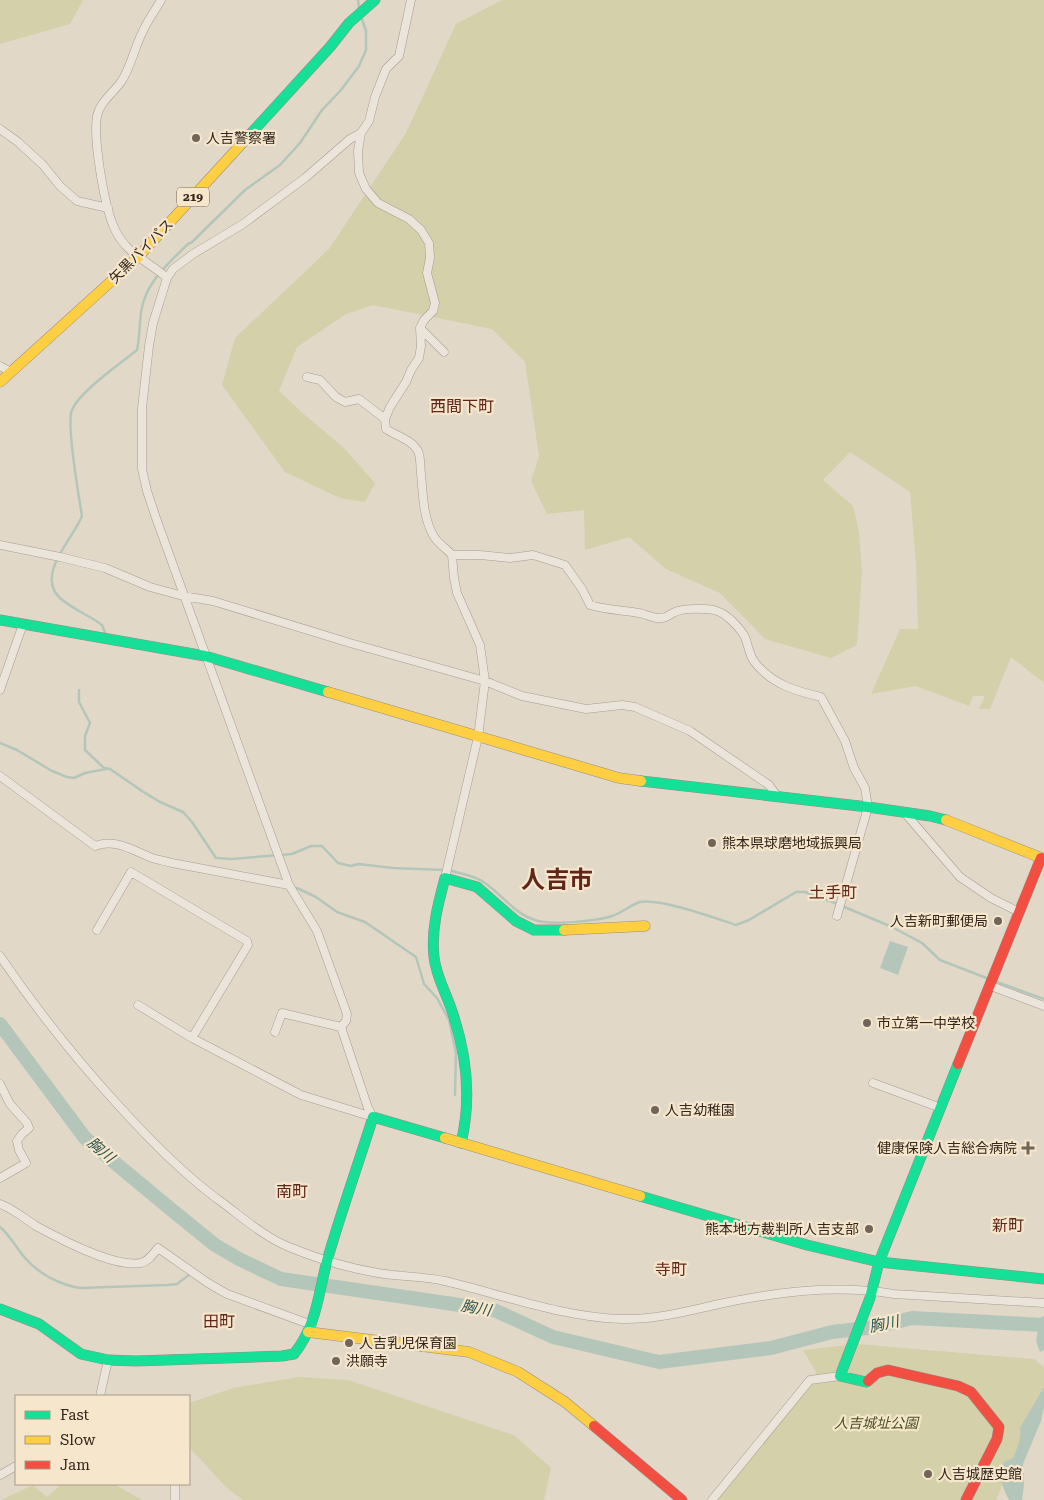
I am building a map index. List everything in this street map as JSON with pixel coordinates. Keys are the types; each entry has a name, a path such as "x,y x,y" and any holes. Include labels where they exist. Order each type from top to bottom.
{"main road":[{"name":"矢黒バイパス","path":"0,382 139,256 330,47 349,23 374,0"},
{"path":"0,620 205,656 619,778 904,812 955,823 1043,858 1019,912 879,1262 871,1294 840,1376 866,1382 877,1373 888,1370 958,1386 971,1392 999,1427 997,1439 966,1500"},
{"path":"461,1143 467,1115 467,1091 462,1049 457,1024 434,960 433,946 438,906 445,878 477,887 516,922 534,930 645,926"},
{"path":"0,1309 39,1324 82,1354 108,1360 136,1361 294,1354 303,1343 310,1328 326,1264 373,1117 798,1242 879,1262 1044,1279"},
{"path":"310,1328 470,1352 518,1372 565,1402 682,1500"}],"street":[{"path":"161,0 141,34 120,83 111,92 98,114 97,149 108,208 114,227 128,248 167,278"},
{"path":"340,1027 346,1021 347,1014 342,1000 317,931 289,885 183,596 147,491 142,469 142,408 153,323 167,278 173,269 193,254 243,224 360,133 369,121 375,97 386,70 399,56 411,0"},
{"path":"0,129 18,142 43,165 60,186 77,201 108,208"},
{"path":"360,133 358,152 359,173 366,189 378,203 410,219 421,230 429,243 430,258 427,273 434,303 432,311 420,328 421,346 419,358 390,407 385,419 386,429 402,437 417,449 420,458 423,499 428,523 436,540 452,555 457,593 480,645 484,681 478,737 445,878"},
{"path":"420,328 444,352"},
{"path":"0,366 11,372"},
{"path":"306,377 320,380 336,397 345,402 359,400 385,419"},
{"path":"0,545 105,568 150,587 183,596 213,601 484,681 522,696 586,709 622,705 635,707 690,731 769,785 777,796"},
{"path":"452,555 510,558 533,556 565,565 582,589 590,605 599,608 639,613 659,618 664,618 686,609 716,611 727,617 744,635 750,654 756,664 774,681 799,692 821,697 845,742 854,768 865,788 868,807 837,916"},
{"path":"0,690 23,624"},
{"path":"0,776 95,846 104,842 132,848 153,858 172,863 289,885"},
{"path":"904,812 960,877 991,898 1019,912"},
{"path":"97,930 131,872 247,941 248,945 192,1038"},
{"path":"0,956 62,1041 110,1097 162,1152 202,1188 236,1214 286,1246 326,1264 378,1273 430,1278 554,1309 587,1316 623,1319 684,1312 720,1304 833,1288 871,1294 1044,1303"},
{"path":"991,986 1044,1006"},
{"path":"138,1005 192,1038 301,1095 373,1117"},
{"path":"275,1032 282,1013 340,1027"},
{"path":"340,1027 368,1108 373,1117"},
{"path":"873,1083 941,1108"},
{"path":"0,1084 10,1104 27,1123 29,1128 18,1141 19,1150 26,1163 0,1178"},
{"path":"0,1204 37,1226 109,1259 140,1263 147,1260 158,1248 227,1294 310,1328"},
{"path":"100,1395 108,1360"},
{"path":"712,1500 810,1380 840,1376"},
{"path":"0,1475 15,1467"},
{"path":"175,1485 175,1500"}],"green space":[{"path":"0,0 83,0 70,24 0,44"},
{"path":"502,0 1044,0 1044,683 1011,657 990,709 979,709 985,696 973,696 969,706 916,686 871,694 900,629 918,629 916,564 910,492 850,452 823,480 853,506 859,532 862,572 857,645 831,658 765,639 720,593 666,569 629,537 585,550 584,510 547,514 531,481 539,456 525,362 492,329 373,305 346,314 297,347 279,391 344,448 375,483 365,502 340,498 285,472 222,385 235,338 329,249 406,133 456,24"},
{"name":"人吉城址公園","path":"857,1344 1034,1359 1044,1367 1044,1386 996,1500 715,1500 811,1383 816,1372 803,1350"},
{"path":"300,1377 348,1380 514,1435 551,1468 544,1500 243,1500 226,1487 190,1448 190,1403 233,1388"},
{"path":"33,1485 47,1497 61,1485 116,1485 142,1500 1,1500"}],"shaded area":[{"path":"890,941 908,947 898,975 880,968"},
{"path":"1044,1316 1044,1350 1040,1352 1036,1341 1041,1317"},
{"path":"1044,1387 1044,1407 1041,1421 1023,1464 1024,1485 1022,1500 1009,1500 1002,1481 1002,1467 1004,1462 1013,1458 1020,1440 1020,1428"}],"waterway":[{"path":"358,0 359,8"},
{"path":"105,632 102,625 60,598 53,589 52,579 58,557 82,516 72,444 72,410 92,386 137,350 143,302 159,274 245,190 280,165 300,143 322,110 341,90 359,66 366,50 366,31 362,19"},
{"path":"79,690 79,702 90,723 85,736 85,750 104,768 110,769 160,802 183,812 216,858 231,859 292,854 311,846 322,846 338,863 351,866 358,864 393,868 443,870"},
{"path":"0,743 67,777 74,778 85,773 106,769"},
{"path":"452,871 481,881 519,912 527,917 544,922 578,922 606,918 616,915 636,903 649,902 688,909 736,925 749,920 796,892 805,892 838,904"},
{"path":"297,888 316,897 337,912 365,922 416,957 424,984 437,998 449,1020 456,1053 455,1095"},
{"path":"842,906 892,927 922,943 940,960 989,979"},
{"path":"994,981 1044,999"},
{"name":"胸川","path":"0,1024 85,1138 215,1245 281,1279 494,1310 553,1337 659,1362 771,1348 832,1332 876,1327 912,1318 1044,1325"},
{"path":"0,1227 31,1264 50,1278 72,1287 177,1284 190,1274"}],"traffic: fast":[{"path":"245,140 330,47 349,23 375,0"},
{"path":"0,620 205,656 328,692"},
{"path":"641,781 868,807 946,820"},
{"path":"461,1143 467,1093 464,1060 457,1027 437,971 433,947 436,917 445,878 477,887 516,921 534,930 564,930"},
{"path":"868,1381 840,1376 870,1298 879,1262 958,1064"},
{"path":"0,1309 39,1324 81,1354 108,1360 136,1361 294,1354 302,1343 312,1321 332,1243 373,1117 445,1138"},
{"path":"640,1196 807,1245 879,1262 1044,1279"}],"traffic: slow":[{"path":"0,382 139,256 245,140"},
{"path":"328,692 619,778 641,781"},
{"path":"946,820 1044,859"},
{"path":"564,930 645,926"},
{"path":"445,1138 640,1196"},
{"path":"308,1332 469,1352 518,1372 565,1402 594,1426"}],"traffic: jam":[{"path":"958,1064 1041,858"},
{"path":"868,1381 877,1373 888,1370 958,1386 971,1392 999,1427 997,1439 966,1500"},
{"path":"594,1426 682,1500"}],"place":[{"name":"人吉警察署","path":"196,138"},
{"name":"熊本県球磨地域振興局","path":"712,843"},
{"name":"人吉新町郵便局","path":"998,921"},
{"name":"市立第一中学校","path":"867,1023"},
{"name":"人吉幼稚園","path":"655,1110"},
{"name":"健康保険人吉総合病院","path":"1028,1148"},
{"name":"熊本地方裁判所人吉支部","path":"869,1229"},
{"name":"人吉乳児保育園","path":"349,1343"},
{"name":"洪願寺","path":"336,1361"},
{"name":"人吉城歴史館","path":"928,1474"}],"district":[{"name":"西間下町","path":"462,406"},
{"name":"人吉市","path":"557,880"},
{"name":"土手町","path":"833,892"},
{"name":"南町","path":"292,1191"},
{"name":"新町","path":"1008,1225"},
{"name":"寺町","path":"671,1269"},
{"name":"田町","path":"219,1321"}]}
